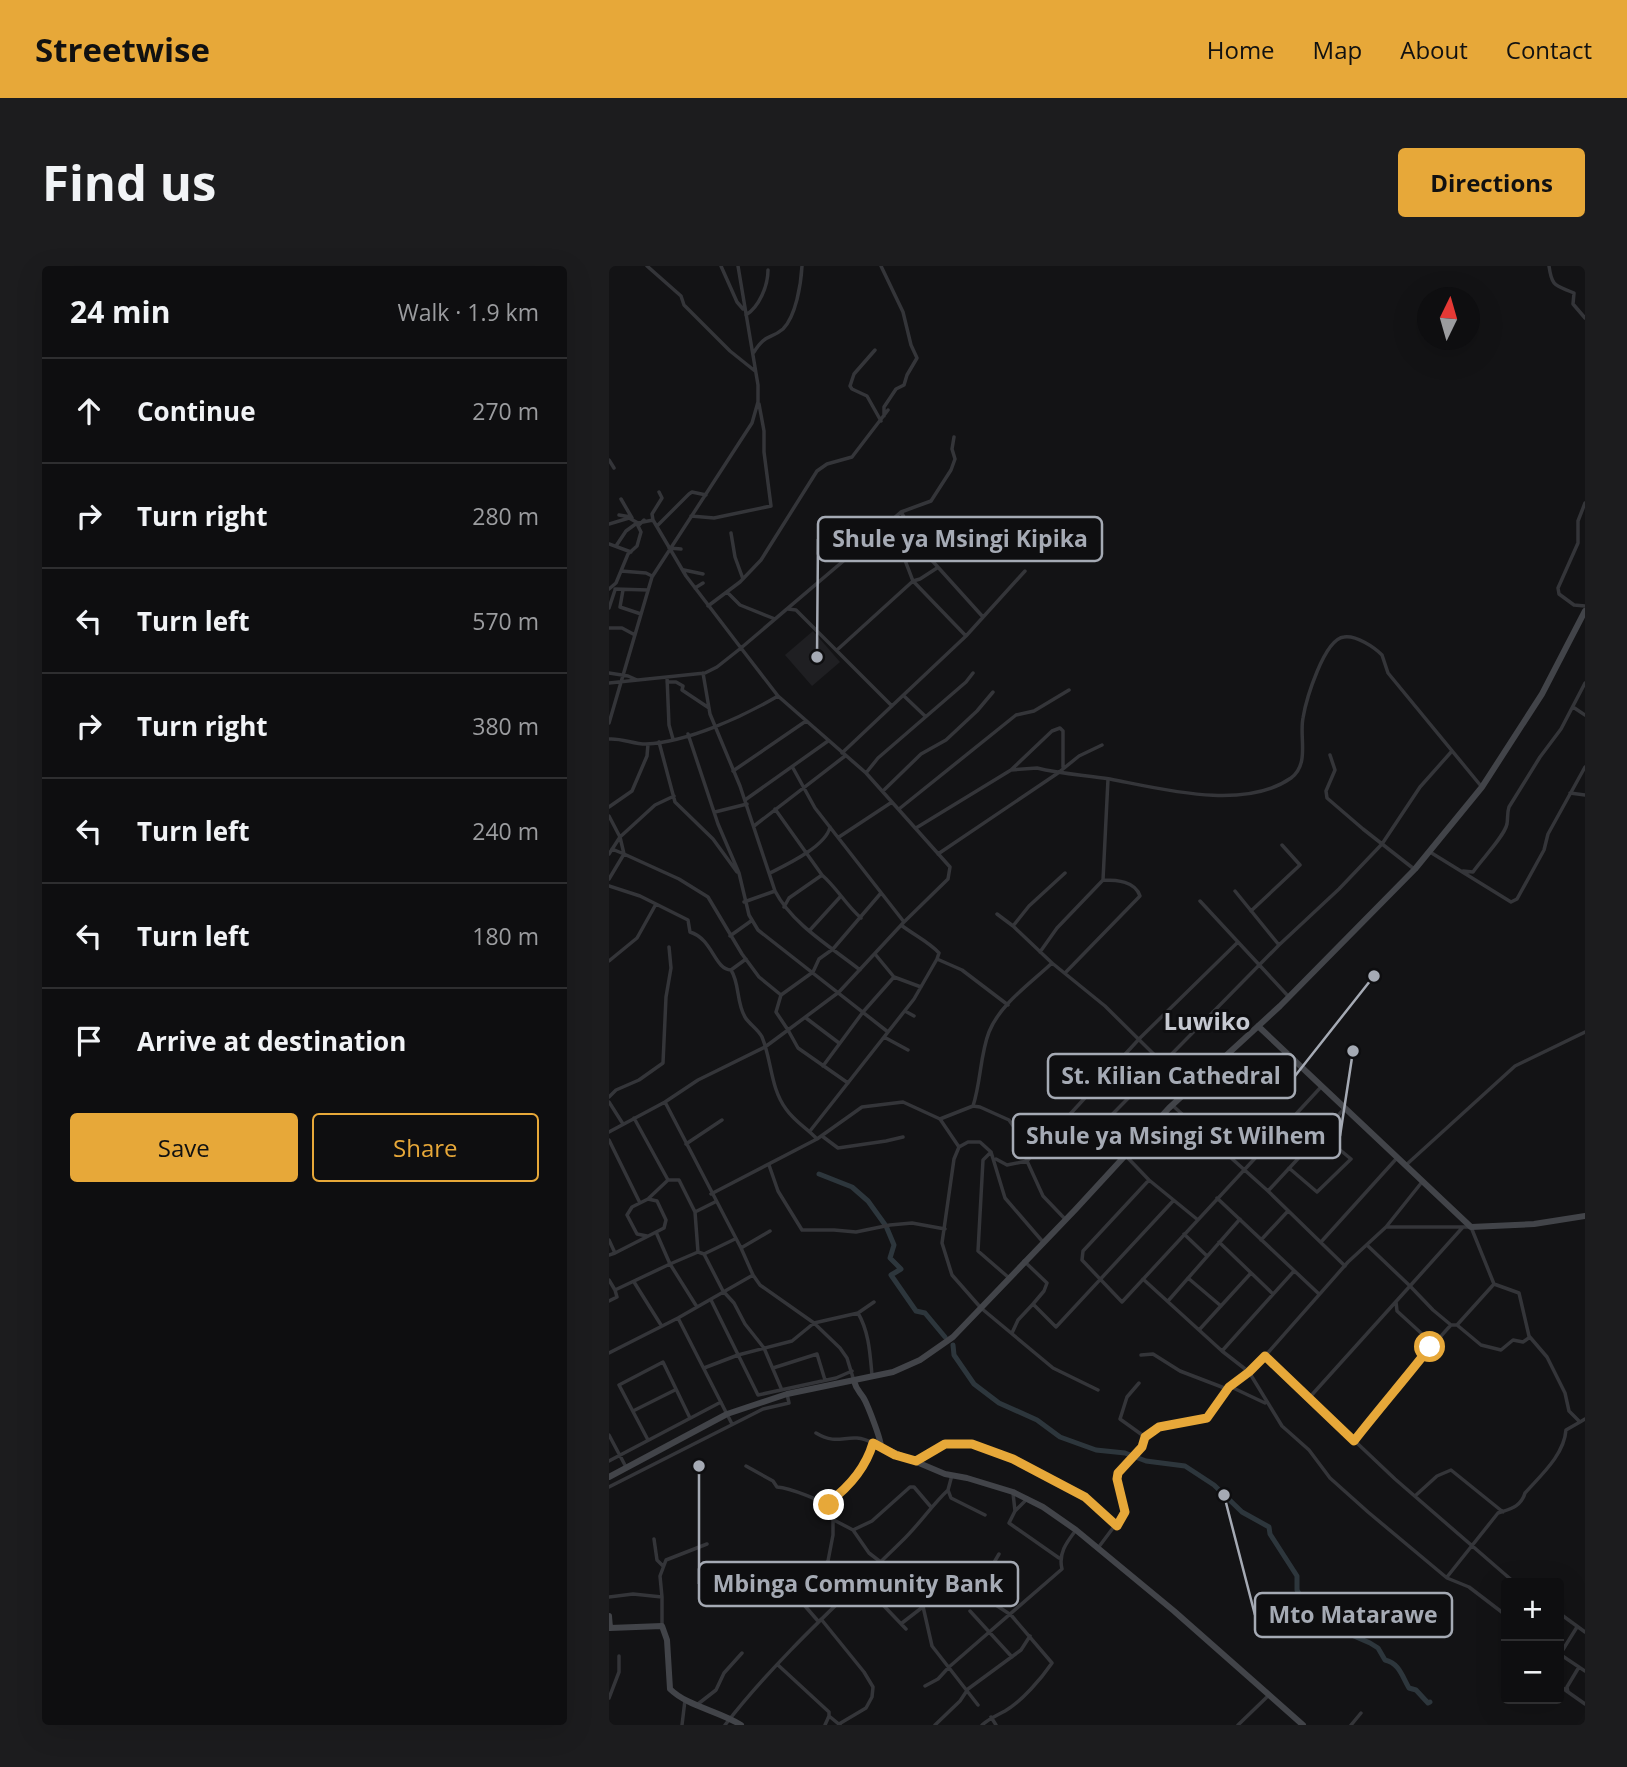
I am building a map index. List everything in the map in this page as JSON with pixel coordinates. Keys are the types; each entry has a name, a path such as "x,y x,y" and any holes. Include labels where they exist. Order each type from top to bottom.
{"main road":[{"path":"609,1477 727,1414 787,1394 894,1372 920,1360 953,1337 1172,1105 1289,997 1430,852 1482,787 1542,694 1585,608"},
{"path":"1258,1026 1467,1226 1534,1223 1585,1216"},
{"path":"855,1381 856,1387 865,1398 870,1418 880,1434 881,1447 895,1455 952,1475 1013,1492 1076,1530 1270,1693 1303,1725"},
{"path":"609,1616 609,1628 662,1626 667,1640 670,1689 685,1700 741,1725"}],"street":[{"path":"647,266 681,296 684,305 730,351 756,372"},
{"path":"720,266 745,313"},
{"path":"691,516 714,518 771,506 756,372 738,266"},
{"path":"753,354 766,337 776,334 787,324 799,296 802,266"},
{"path":"881,266 902,312 917,358 904,385 897,389 884,407 884,416"},
{"path":"1549,266 1550,279 1557,288 1574,293 1573,304 1585,318"},
{"path":"745,313 753,311 766,287 768,270"},
{"path":"875,350 854,374 850,386 867,396 881,421"},
{"path":"609,723 652,576 752,423 758,402"},
{"path":"708,606 761,561 817,471 827,464 852,457 888,410"},
{"path":"609,683 667,680 703,673 717,667 901,512 930,501 955,459 952,449 954,437"},
{"path":"609,460 614,468"},
{"path":"609,1132 665,1102 698,1080 765,1047 806,1018 839,992 903,923 948,880 950,867 866,773 778,696 708,606 681,570 653,520 652,514 662,498 659,492"},
{"path":"657,526 692,492 706,495"},
{"path":"621,499 632,518"},
{"path":"1585,503 1578,521 1578,543 1558,588 1559,594 1574,605 1585,608"},
{"path":"901,512 919,544 937,568 983,618"},
{"path":"609,608 625,561 638,544 641,532 632,518 619,515"},
{"path":"609,524 632,518"},
{"path":"616,546 626,531 644,520 653,520"},
{"path":"731,533 734,557 743,579"},
{"path":"609,544 631,552"},
{"path":"900,547 913,581 966,636"},
{"path":"669,548 681,549"},
{"path":"622,549 625,561"},
{"path":"837,650 913,581 937,568"},
{"path":"681,570 703,574"},
{"path":"621,571 652,576"},
{"path":"754,826 844,755 966,636 1025,571"},
{"path":"609,589 617,583"},
{"path":"695,588 703,583"},
{"path":"615,589 648,590"},
{"path":"623,590 620,607 641,614"},
{"path":"727,592 740,605 775,619"},
{"path":"787,609 796,610 893,706"},
{"path":"609,628 622,628 635,635"},
{"path":"1011,769 1037,768 1194,795 1251,794 1289,779 1297,772 1303,746 1301,729 1307,695 1335,639 1352,637 1382,654 1388,673 1482,787"},
{"path":"609,673 625,675 639,681"},
{"path":"703,673 709,708 783,907 860,970"},
{"path":"866,773 878,758 973,673"},
{"path":"667,680 683,686 682,690 689,696 709,708"},
{"path":"667,680 669,725 673,739"},
{"path":"1461,871 1473,872 1503,832 1510,807 1573,707 1585,683"},
{"path":"899,809 1016,715 1034,710 1069,690"},
{"path":"883,792 922,754 946,740 993,692"},
{"path":"609,739 648,744 673,739 716,727 778,696"},
{"path":"904,696 925,716"},
{"path":"1573,707 1585,715"},
{"path":"733,771 806,721"},
{"path":"916,828 1011,769 1058,728 1063,731 1063,769"},
{"path":"688,734 739,873 744,902 758,930 888,1032"},
{"path":"715,812 746,802 828,741"},
{"path":"659,742 675,803 713,839 739,873"},
{"path":"609,807 632,791 647,756 648,744"},
{"path":"938,854 1079,756 1103,745"},
{"path":"1062,1122 1082,1141 1089,1139 1162,1062 1382,844 1420,787 1452,751"},
{"path":"1330,755 1335,770 1326,791 1327,798 1415,869"},
{"path":"1430,852 1511,902 1517,899 1544,850 1548,834 1585,767"},
{"path":"793,768 815,808 903,923 921,940 932,944 939,953 921,988 905,1011 810,1131"},
{"path":"1039,952 1057,928 1103,880 1108,779"},
{"path":"1570,793 1585,795"},
{"path":"674,796 655,805 620,837 610,851 668,874 708,897 730,936 759,977 781,995"},
{"path":"838,838 892,802"},
{"path":"775,809 822,875 861,918"},
{"path":"609,816 620,837 624,855 609,880"},
{"path":"770,873 825,840 830,827"},
{"path":"1251,911 1300,865 1282,845"},
{"path":"1013,926 1029,906 1065,873"},
{"path":"783,907 789,898 822,875"},
{"path":"1065,973 1140,896 1138,889 1131,885 1103,880"},
{"path":"609,886 688,920 690,932 712,948 719,965 726,970 731,970 746,959"},
{"path":"744,902 775,891"},
{"path":"1235,891 1279,945"},
{"path":"848,1083 798,1048 776,1012 781,995 813,972 819,959 833,949 881,893"},
{"path":"810,930 841,896"},
{"path":"1200,901 1289,997"},
{"path":"609,961 637,938 656,904"},
{"path":"997,914 1140,1038 1190,1089"},
{"path":"730,936 752,920"},
{"path":"994,1158 1007,1165 1027,1161 1140,1038 1238,942"},
{"path":"609,1097 616,1090 639,1080 663,1063 666,997 671,968 669,947"},
{"path":"875,954 894,977 921,988"},
{"path":"937,960 962,970 1008,1005"},
{"path":"973,1107 990,1029 1008,1005 1052,963"},
{"path":"731,970 745,1016 761,1034 775,1090 785,1108 799,1124 838,1148 903,1137"},
{"path":"823,1066 863,1012 894,977"},
{"path":"905,1011 914,1016"},
{"path":"806,1018 839,1043"},
{"path":"1405,1166 1515,1066 1585,1032"},
{"path":"884,1037 908,1050"},
{"path":"1149,1180 1083,1251 1082,1260 1122,1302 1321,1087"},
{"path":"609,1102 623,1124"},
{"path":"665,1102 753,1275 760,1285 814,1323 840,1348 855,1381"},
{"path":"711,1194 820,1137 862,1107 904,1102 940,1119 959,1147"},
{"path":"1172,1105 1268,1191 1345,1266"},
{"path":"940,1119 980,1107 1009,1120 1016,1130 1043,1196 1066,1220"},
{"path":"1268,1191 1344,1109"},
{"path":"634,1118 668,1180"},
{"path":"686,1144 722,1120"},
{"path":"1289,1168 1317,1192 1351,1159 1321,1134"},
{"path":"609,1140 640,1203"},
{"path":"1043,1242 1006,1198 991,1152 980,1142 968,1142 959,1147 954,1159 943,1243 952,1275 981,1308 1053,1368 1098,1390"},
{"path":"991,1152 983,1160 978,1251 1008,1277"},
{"path":"1125,1155 1149,1180 1198,1220"},
{"path":"1321,1242 1397,1158"},
{"path":"769,1165 778,1191 802,1230 856,1232 912,1223 945,1229"},
{"path":"647,1236 637,1234 627,1215 632,1207 648,1199 668,1180 679,1180 695,1212 698,1252"},
{"path":"1098,1548 1125,1512 1118,1473 1142,1447 1145,1437 1159,1427 1207,1418 1228,1388 1265,1356 1345,1266 1386,1227 1422,1182"},
{"path":"1217,1198 1319,1294"},
{"path":"609,1255 664,1228 666,1220 657,1201 648,1199"},
{"path":"1033,1304 1056,1327 1173,1201"},
{"path":"695,1212 716,1202"},
{"path":"1261,1240 1288,1210"},
{"path":"1168,1301 1240,1219"},
{"path":"1386,1227 1467,1226"},
{"path":"1447,1578 1498,1513 1511,1510 1523,1499 1557,1455 1565,1441 1566,1430 1583,1421 1569,1411 1565,1393 1547,1357 1530,1337 1518,1293 1494,1284 1467,1226"},
{"path":"1309,1398 1467,1226"},
{"path":"741,1248 770,1231"},
{"path":"656,1232 670,1264 697,1307"},
{"path":"1184,1234 1207,1256"},
{"path":"704,1254 735,1238"},
{"path":"609,1240 615,1253"},
{"path":"1219,1242 1273,1294"},
{"path":"1368,1246 1433,1310 1482,1345 1501,1350 1513,1340 1523,1342 1530,1337"},
{"path":"615,1290 698,1252 704,1254 723,1291 764,1348 781,1388"},
{"path":"1011,1333 1044,1291 1047,1283 1024,1261"},
{"path":"1222,1352 1294,1270"},
{"path":"1199,1330 1251,1273"},
{"path":"609,1346 611,1352 753,1275"},
{"path":"1188,1278 1221,1306"},
{"path":"1143,1279 1222,1352 1249,1372 1282,1426 1309,1450 1339,1486 1447,1578 1468,1587 1501,1612"},
{"path":"609,1280 617,1297 609,1301"},
{"path":"634,1282 661,1325"},
{"path":"1457,1325 1494,1284"},
{"path":"711,1300 758,1395 852,1371"},
{"path":"704,1368 738,1355 792,1341 814,1323 858,1313 874,1303"},
{"path":"1396,1303 1397,1311 1433,1344"},
{"path":"858,1313 864,1323 869,1343 873,1378"},
{"path":"678,1318 732,1424"},
{"path":"1354,1441 1451,1325"},
{"path":"773,1368 817,1354 825,1380"},
{"path":"1141,1354 1153,1354 1180,1371 1267,1404"},
{"path":"1265,1356 1354,1441 1509,1578"},
{"path":"648,1440 619,1384 663,1362 690,1419"},
{"path":"1139,1383 1127,1397 1119,1419 1145,1437"},
{"path":"633,1411 676,1389"},
{"path":"609,1488 763,1409 789,1403 787,1394"},
{"path":"609,1461 721,1402"},
{"path":"816,1433 834,1441 861,1437 881,1447"},
{"path":"609,1435 627,1468"},
{"path":"829,1505 869,1459 873,1443"},
{"path":"916,1461 945,1444 972,1444 1013,1459 1085,1497 1117,1526"},
{"path":"746,1466 773,1481 777,1487 791,1488 803,1496 816,1498 833,1509 833,1535 828,1561 798,1594 798,1598 864,1672 873,1687 872,1697 866,1708 840,1725 778,1665"},
{"path":"1415,1496 1437,1476 1451,1470 1503,1512"},
{"path":"952,1475 948,1490 951,1498 985,1515"},
{"path":"853,1530 873,1521 910,1487 914,1487 931,1507"},
{"path":"725,1725 820,1620 924,1518 933,1502 948,1490"},
{"path":"1013,1492 1015,1511"},
{"path":"925,1686 938,1679 1062,1569 1059,1558 1009,1522 1015,1511 1028,1499"},
{"path":"832,1520 853,1530 869,1553 891,1570 923,1606 932,1647 968,1689 978,1705"},
{"path":"1059,1558 1076,1530"},
{"path":"654,1539 657,1560 663,1566"},
{"path":"662,1626 660,1576 666,1560 707,1544"},
{"path":"982,1725 1019,1700 1052,1663 1011,1615 970,1588 985,1578 999,1555"},
{"path":"860,1581 906,1629"},
{"path":"609,1597 633,1594 662,1597"},
{"path":"902,1623 923,1606"},
{"path":"970,1611 1012,1657"},
{"path":"1564,1617 1585,1632"},
{"path":"1564,1647 1577,1627"},
{"path":"935,1725 960,1701 968,1689 1021,1650 1030,1636"},
{"path":"698,1704 716,1690 724,1673 742,1653"},
{"path":"609,1698 619,1672 619,1656"},
{"path":"1564,1658 1585,1671"},
{"path":"1568,1692 1567,1686 1579,1667"},
{"path":"1564,1689 1585,1704"},
{"path":"1238,1725 1270,1693"},
{"path":"682,1725 685,1700"},
{"path":"1351,1725 1361,1713"},
{"path":"825,1725 829,1716"},
{"path":"991,1717 996,1725"}],"shaded area":[{"path":"813,631 840,662 812,686 785,655"}],"waterway":[{"path":"819,1174 852,1187 868,1201 886,1226 894,1245 890,1258 901,1269 891,1275 916,1311 925,1313 945,1337"},
{"path":"953,1345 954,1355 974,1384 999,1403 1037,1420 1060,1437 1096,1450 1125,1453 1146,1461 1185,1466 1214,1485 1242,1512 1269,1527 1270,1534 1297,1576 1297,1590 1317,1619 1337,1625 1378,1648 1385,1660 1397,1667 1409,1688 1416,1690 1430,1702"}],"place":[{"name":"Shule ya Msingi Kipika","path":"817,657"},
{"name":"St. Kilian Cathedral","path":"1374,976"},
{"name":"Shule ya Msingi St Wilhem","path":"1353,1051"},
{"name":"Mbinga Community Bank","path":"699,1466"},
{"name":"Mto Matarawe","path":"1224,1495"}],"district":[{"name":"Luwiko","path":"1207,1020"}],"route":[{"path":"829,1505 869,1459 873,1443 895,1455 916,1461 945,1444 972,1444 1029,1466 1085,1497 1117,1526 1125,1512 1118,1473 1142,1447 1145,1437 1159,1427 1207,1418 1229,1387 1265,1356 1354,1441 1430,1347"}]}
